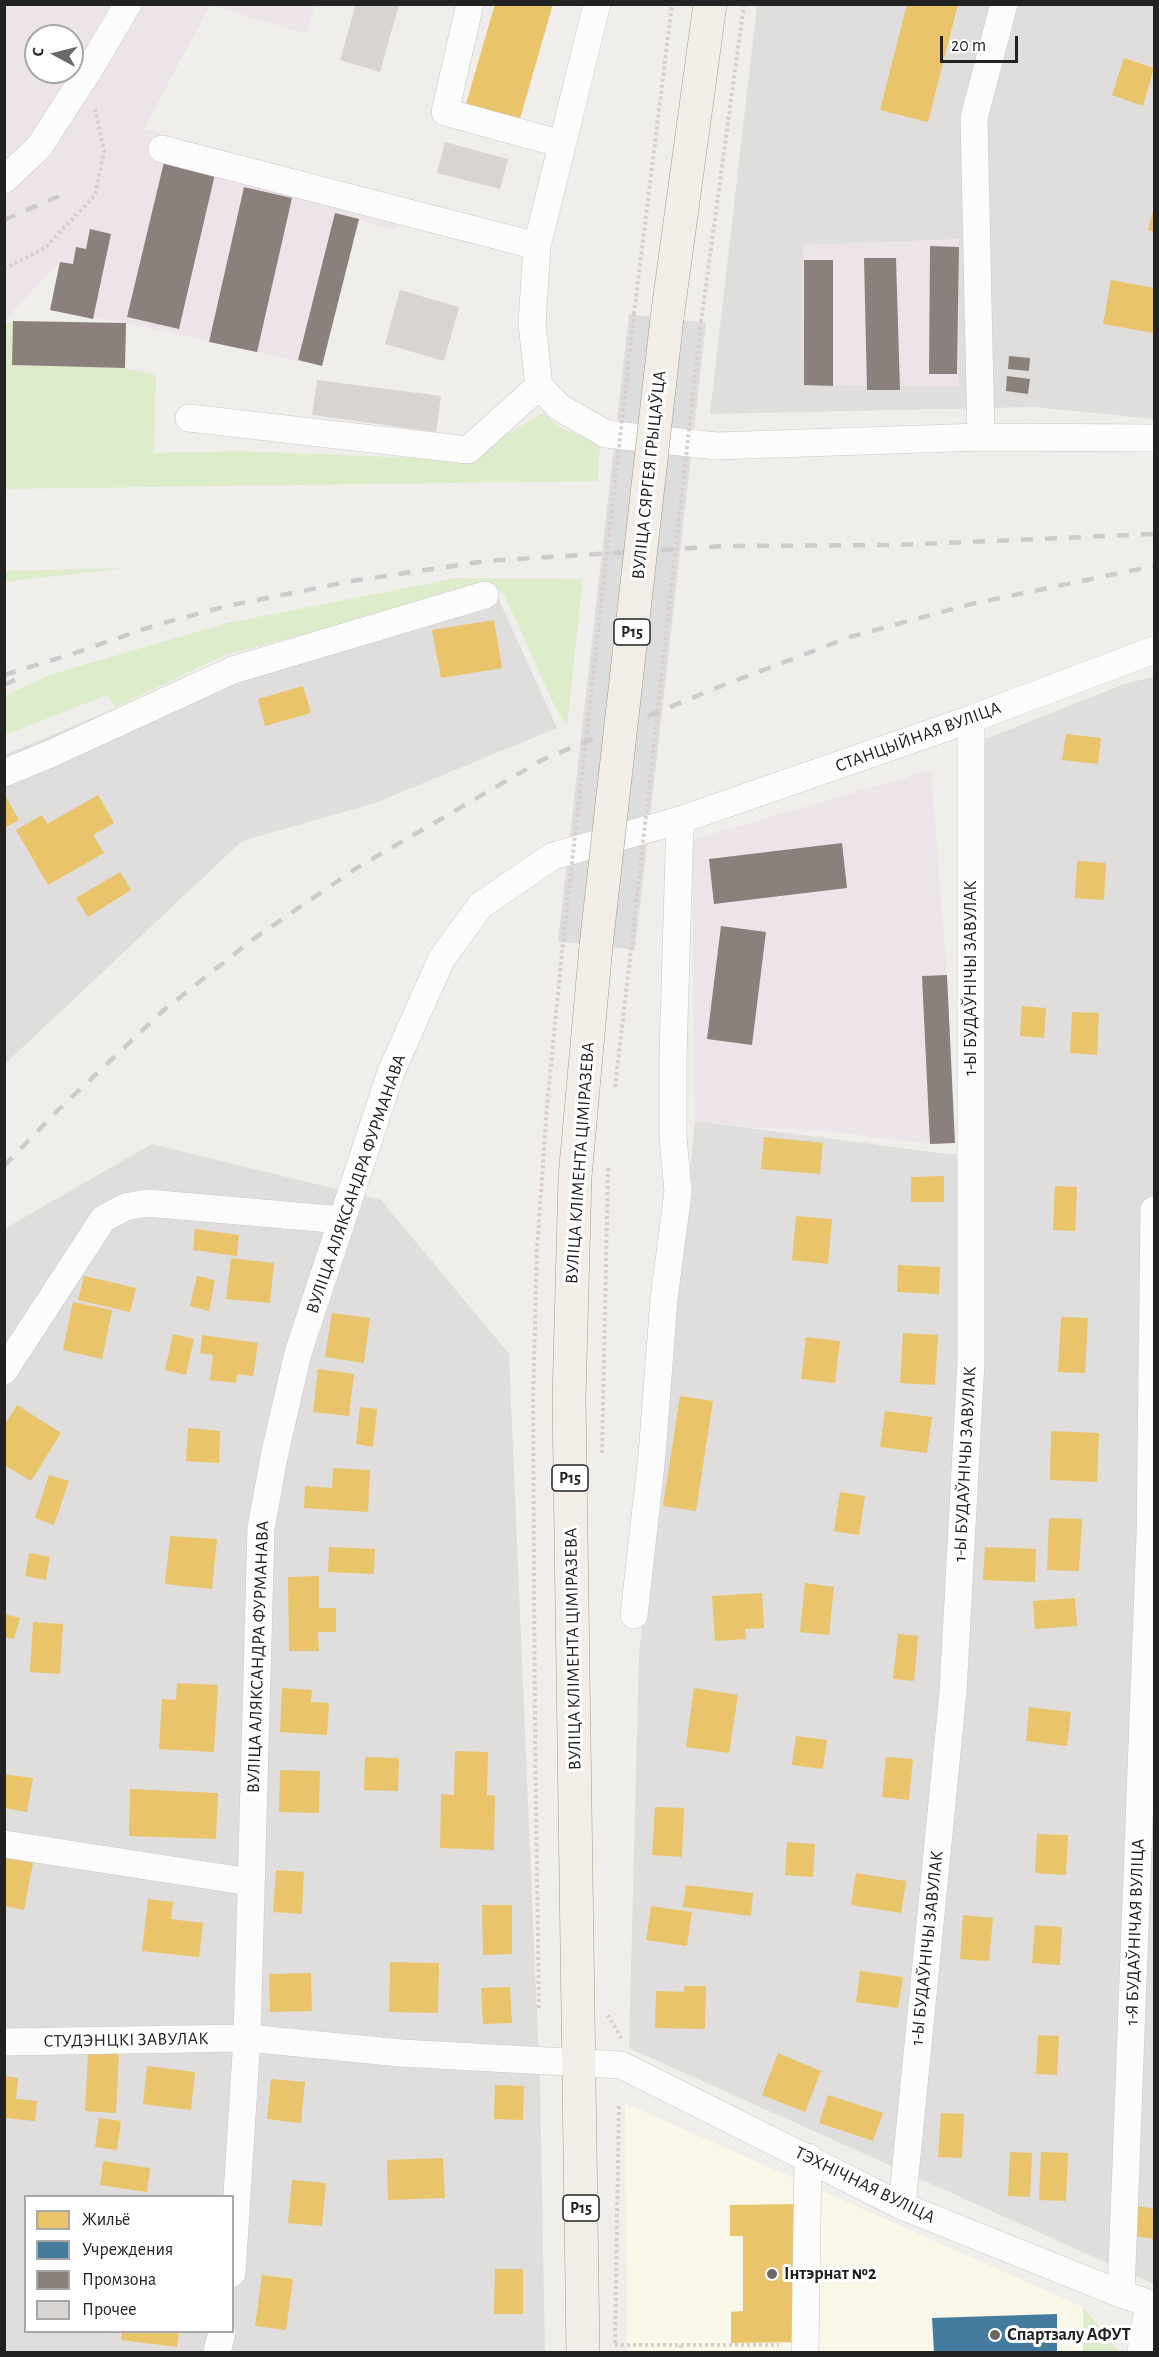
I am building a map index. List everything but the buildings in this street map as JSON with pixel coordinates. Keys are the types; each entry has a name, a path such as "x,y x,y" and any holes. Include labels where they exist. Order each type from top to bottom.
{"main road":[{"name":"ВУЛІЦА СЯРГЕЯ ГРЫЦАЎЦА","path":"596,946 667,318 710,4"},
{"name":"ВУЛІЦА КЛІМЕНТА ЦІМІРАЗЕВА","path":"583,2352 569,1399 575,1177 596,946"}],"street":[{"path":"4,180 39,147 128,4"},
{"path":"470,4 445,112 562,144"},
{"path":"597,4 537,246 532,324 539,386 559,407 606,434 717,446 981,437 1155,438"},
{"path":"981,437 974,118 1004,4"},
{"path":"162,149 537,246"},
{"path":"189,418 468,450 539,386"},
{"path":"4,772 50,754 233,670 485,596"},
{"name":"СТАНЦЫЙНАЯ ВУЛІЦА","path":"680,820 971,719 1155,650"},
{"name":"1-Ы БУДАЎНІЧЫ ЗАВУЛАК","path":"902,2206 953,1692 971,1361 971,719"},
{"path":"634,1615 652,1455 664,1299 678,1192 673,1137 673,1080 680,820"},
{"name":"ВУЛІЦА АЛЯКСАНДРА ФУРМАНАВА","path":"234,2242 247,2038 261,1528 275,1452 298,1353 391,1072 442,958 481,905 553,856 680,820"},
{"path":"4,1371 103,1219 125,1207 147,1203 342,1220"},
{"name":"1-Я БУДАЎНІЧАЯ ВУЛІЦА","path":"1121,2294 1152,1535 1155,1210"},
{"path":"4,1844 250,1882"},
{"name":"СТУДЭНЦКІ ЗАВУЛАК","path":"4,2042 247,2038 401,2053 578,2064"},
{"name":"ТЭХНІЧНАЯ ВУЛІЦА","path":"578,2064 621,2065 902,2206 1121,2294 1152,2304"},
{"path":"808,2157 811,2350"},
{"path":"1141,2352 1152,2304"},
{"path":"217,2352 222,2333"}],"path":[{"path":"563,942 634,314 672,4"},
{"path":"615,1092 701,322 744,4"},
{"path":"4,269 45,248 95,195 104,151 87,73"},
{"path":"602,1458 608,1163"},
{"path":"607,2013 623,2040"},
{"path":"615,2352 619,2103"},
{"path":"615,2345 811,2350"},
{"path":"681,2345 681,2352"}],"shaded area":[{"path":"5,5 210,5 144,129 403,200 395,230 359,220 322,366 126,323 50,310 59,263 5,320"},
{"path":"210,5 315,5 306,34"},
{"path":"757,5 1154,5 1154,419 1034,407 710,414"},
{"path":"959,239 959,387 804,385 803,245"},
{"path":"494,589 557,728 375,803 242,841 5,1064 5,755 168,686"},
{"path":"1154,677 1154,2284 629,2048 639,1654 695,1121 948,1154 975,1154 985,739 1127,683"},
{"path":"931,770 947,975 955,1143 930,1144 825,1131 756,1128 695,1121 692,840"},
{"path":"152,1144 381,1200 509,1354 540,2086 545,2352 5,2352 4,1229"},
{"path":"625,2103 1083,2307 1083,2352 627,2352"}],"green space":[{"path":"13,321 12,365 125,368 156,375 154,453 240,451 441,459 481,449 543,413 561,428 600,444 598,481 5,489 4,325"},
{"path":"124,568 5,582 5,571"},
{"path":"457,578 583,579 567,726 556,709 505,596 495,585 225,655 116,707 107,695 5,735 5,696 49,675 227,623"},
{"path":"1083,2307 1119,2352 1083,2352"}],"pier":[{"path":"629,314 706,323 635,950 558,941"}],"railway":[{"path":"4,220 68,192"},
{"path":"4,675 156,625 227,606 352,581 486,561 724,546 897,545 1154,534"},
{"path":"4,1166 57,1111 164,1010 252,940 355,869 542,760 711,690 850,637 971,604 1154,566"},
{"path":"4,685 26,675"}],"place":[{"name":"Інтэрнат №2","path":"772,2274"},
{"name":"Спартзалу АФУТ","path":"995,2335"}]}
